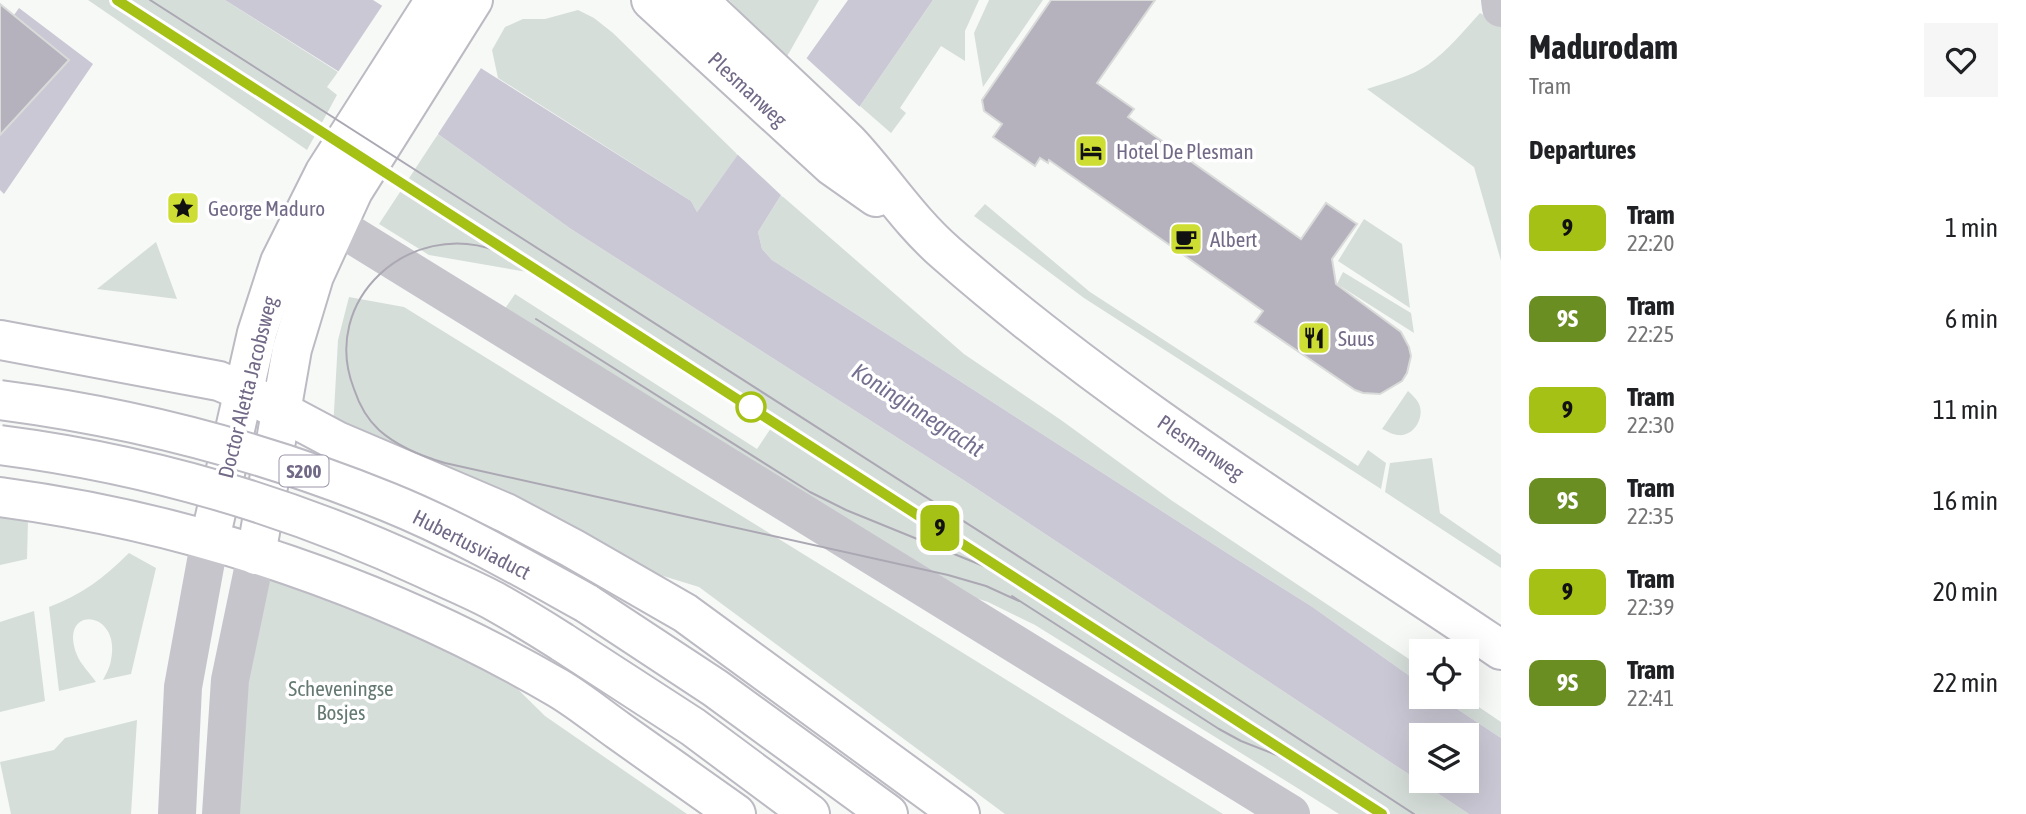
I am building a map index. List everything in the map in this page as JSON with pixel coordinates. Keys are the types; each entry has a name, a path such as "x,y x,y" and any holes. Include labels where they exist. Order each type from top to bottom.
{"main road":[{"name":"Doctor Aletta Jacobsweg","path":"209,539 257,333 280,262 321,216 353,191 377,121 437,16 473,0"},
{"name":"Plesmanweg","path":"651,0 766,86 945,252 1039,331 1116,389 1501,650"},
{"name":"Plesmanweg","path":"698,0 766,86"},
{"name":"Doctor Aletta Jacobsweg","path":"256,555 296,337 314,276 321,216"},
{"path":"0,340 219,381 390,465 506,513 685,613 960,814"},
{"name":"Hubertusviaduct","path":"0,400 135,424 223,446 313,474 389,502 586,603 715,688 888,814"},
{"name":"Hubertusviaduct","path":"0,445 130,467 216,488 298,514 372,544 493,600 562,642 693,727 810,814"},
{"path":"0,497 118,518 209,539 302,568 466,638 561,690 736,814"}],"street":[{"path":"1500,0 1501,8"},
{"path":"321,216 1291,814"},
{"name":"Doctor Aletta Jacobsweg","path":"177,814 183,687 209,539"},
{"name":"Doctor Aletta Jacobsweg","path":"221,814 230,680 256,555"}],"green space":[{"path":"88,0 225,0 338,72 327,87 337,95 307,150"},
{"path":"729,0 819,0 785,60"},
{"path":"933,0 979,0 965,31 965,61 941,46 900,108 906,113 891,133 860,106"},
{"path":"989,0 1043,0 983,87 974,33"},
{"path":"578,10 594,18 613,33 738,155 697,212 691,201 498,78 492,50 505,27 523,19 545,19"},
{"path":"1480,13 1501,25 1501,261 1474,167 1367,89 1422,69 1449,46"},
{"path":"438,134 571,229 965,481 1409,774 1409,793 1437,793 1469,814 1339,814 1035,625 988,602 944,588 502,313 515,294 757,449 771,428 527,272 429,255 379,224"},
{"path":"781,195 964,354 1171,500 1409,659 1409,675 1311,606 772,260 762,249 758,232"},
{"path":"985,204 1090,292 1358,466 1368,450 1386,463 1381,489 1084,298 974,216"},
{"path":"1364,219 1402,244 1410,308 1338,261"},
{"path":"156,242 177,299 97,289"},
{"path":"1343,272 1411,313 1414,333 1337,284"},
{"path":"349,297 404,307 1223,814 1005,814 699,587 572,548 333,429 338,340"},
{"path":"1408,391 1419,404 1417,425 1404,435 1382,429"},
{"path":"1432,458 1440,513 1501,555 1501,568 1385,492 1390,463"},
{"path":"0,516 28,520 27,559 0,565"},
{"path":"129,553 156,568 131,674 103,680 111,660 112,643 108,631 91,619 82,621 75,627 73,638 79,659 96,682 59,691 49,607 92,585"},
{"name":"Scheveningse Bosjes","path":"253,563 466,638 545,716 687,814 221,814"},
{"path":"34,611 45,701 0,712 0,622"},
{"path":"1479,707 1501,722 1501,738 1479,723 1457,709"},
{"path":"137,720 131,814 11,814 0,762 54,750 65,738"}],"water":[{"name":"Koninginnegracht","path":"225,0 373,0 691,201 697,212 848,0 933,0 860,106 781,195 758,232 762,249 772,260 1311,606 1409,675 1409,709 1457,709 1478,723 1409,723 1409,774 965,481 571,229 438,134"},
{"path":"19,8 93,64 4,194 0,190 0,135 69,60 14,15"},
{"path":"1479,723 1501,738 1501,814 1469,814 1437,793 1479,793"}],"pier":[{"path":"384,3 483,65 436,137 336,75"},
{"path":"803,55 862,109 783,197 736,153"}],"building":[{"path":"1051,0 1155,0 1097,83 1134,109 1128,117 1301,239 1326,203 1357,224 1332,259 1336,284 1401,332 1411,356 1402,381 1380,394 1355,390 1255,322 1263,311 1049,160 1048,163 1040,158 1035,166 993,137 1002,124 984,111 982,100"},
{"path":"0,4 69,60 0,135"}],"tram line":[{"path":"117,0 1382,814"},
{"name":"9","path":"117,0 1382,814"},
{"path":"150,0 1057,581 1414,814"},
{"path":"497,251 464,244 433,246 404,257 380,274 361,298 349,325 347,356 354,389 371,421 394,441 445,463 948,575 986,586 1019,601"},
{"path":"536,319 810,492 846,510 986,567"},
{"path":"1012,596 1219,729 1289,760"}],"place":[{"name":"Hotel De Plesman","path":"1091,151"},
{"name":"George Maduro","path":"183,208"},
{"name":"Albert","path":"1186,239"},
{"name":"Suus","path":"1314,338"}]}
